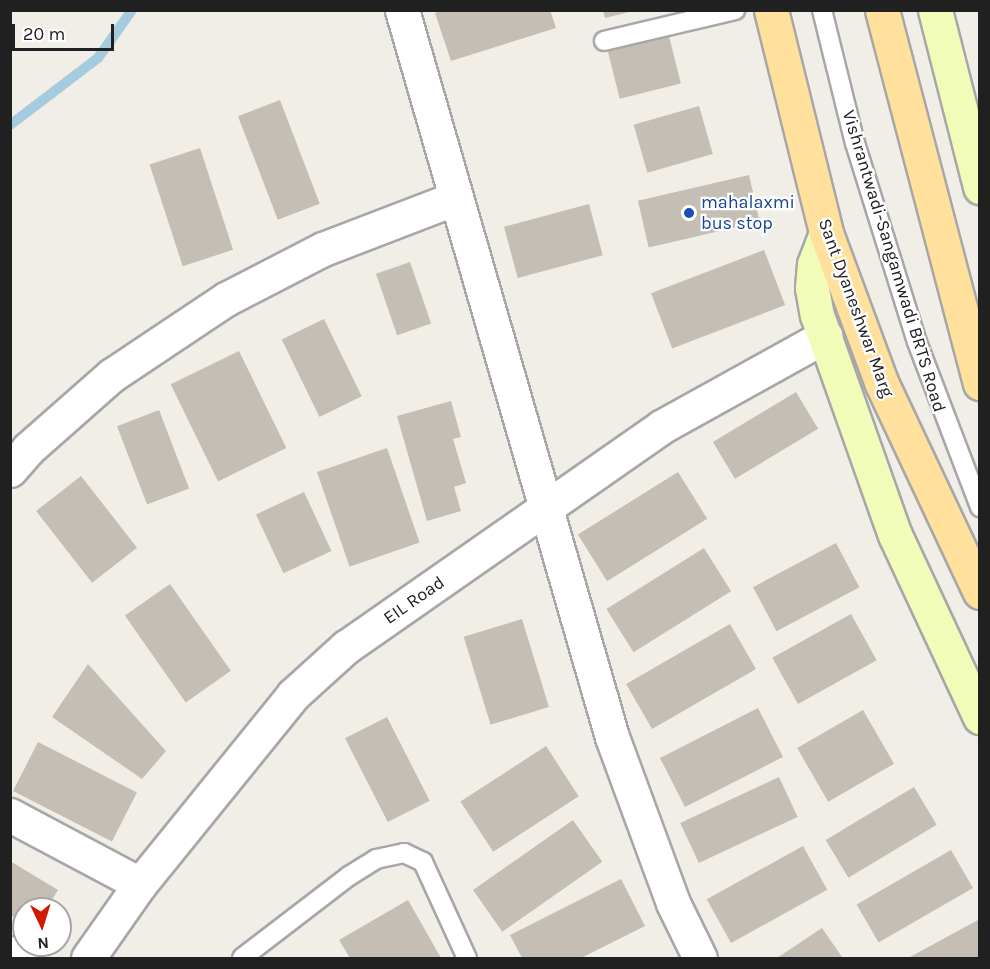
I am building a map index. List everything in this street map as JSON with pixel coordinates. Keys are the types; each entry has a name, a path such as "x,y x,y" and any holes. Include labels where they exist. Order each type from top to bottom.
{"main road":[{"name":"Sant Dyaneshwar Marg","path":"771,10 826,233 881,382 980,592"},
{"path":"882,10 980,383"}],"street":[{"path":"402,10 544,509 612,737 673,903 699,958"},
{"path":"935,10 979,181"},
{"path":"10,470 28,449 111,375 226,299 323,249 456,198"},
{"path":"826,233 814,264 812,288 825,336 895,535 980,717"},
{"name":"EIL Road","path":"88,958 140,884 293,695 346,647 661,427 825,336"},
{"path":"10,815 140,884"},
{"path":"10,953 21,958"}],"lane":[{"path":"604,42 735,10"},
{"name":"Vishrantwadi-Sangamwadi BRTS Road","path":"822,10 855,143 917,342 980,507"},
{"path":"242,958 349,876 376,860 404,853 423,862 467,958"}],"building":[{"path":"443,10 550,10 556,28 451,61 435,13"},
{"path":"603,10 633,10 633,11 605,18"},
{"path":"669,36 681,84 620,99 608,51"},
{"path":"280,100 320,204 278,220 238,116"},
{"path":"699,106 713,154 647,173 634,125"},
{"path":"200,148 233,250 183,266 150,164"},
{"path":"749,175 760,222 649,247 638,201"},
{"path":"589,204 603,255 518,278 504,227"},
{"path":"764,250 785,305 672,348 651,293"},
{"path":"410,262 431,323 397,335 376,274"},
{"path":"324,319 362,396 319,417 282,340"},
{"path":"239,351 286,448 218,481 171,384"},
{"path":"796,392 818,429 735,479 713,442"},
{"path":"451,401 461,437 453,439 466,483 454,487 461,511 427,521 397,416"},
{"path":"159,410 189,488 147,505 117,426"},
{"path":"387,448 420,543 350,567 317,472"},
{"path":"678,472 707,519 607,581 578,535"},
{"path":"81,476 137,548 92,583 36,511"},
{"path":"304,492 331,551 283,573 256,514"},
{"path":"836,543 859,587 776,631 753,587"},
{"path":"704,548 731,591 634,652 606,609"},
{"path":"170,584 231,671 186,702 125,616"},
{"path":"851,614 877,660 798,704 772,658"},
{"path":"522,619 549,707 491,725 464,637"},
{"path":"730,624 756,669 652,729 626,684"},
{"path":"88,664 166,751 142,779 52,717"},
{"path":"758,708 783,757 685,807 660,758"},
{"path":"863,710 894,764 828,802 797,748"},
{"path":"387,717 430,801 388,822 345,738"},
{"path":"38,742 137,792 112,841 13,791"},
{"path":"546,746 579,796 493,852 460,802"},
{"path":"779,777 798,817 699,863 680,823"},
{"path":"914,787 937,825 848,878 826,840"},
{"path":"573,820 602,862 502,932 473,890"},
{"path":"803,846 827,890 731,943 707,899"},
{"path":"951,850 973,888 879,943 857,904"},
{"path":"10,861 58,890 54,897 12,897 12,916 10,915"},
{"path":"621,879 645,926 581,958 522,958 510,935"},
{"path":"408,900 441,958 350,958 339,940"},
{"path":"978,920 980,958 908,958"},
{"path":"822,928 842,957 777,958"}],"waterway":[{"path":"10,125 98,58 132,10"}],"place":[{"name":"mahalaxmi bus stop","path":"689,213"}]}
